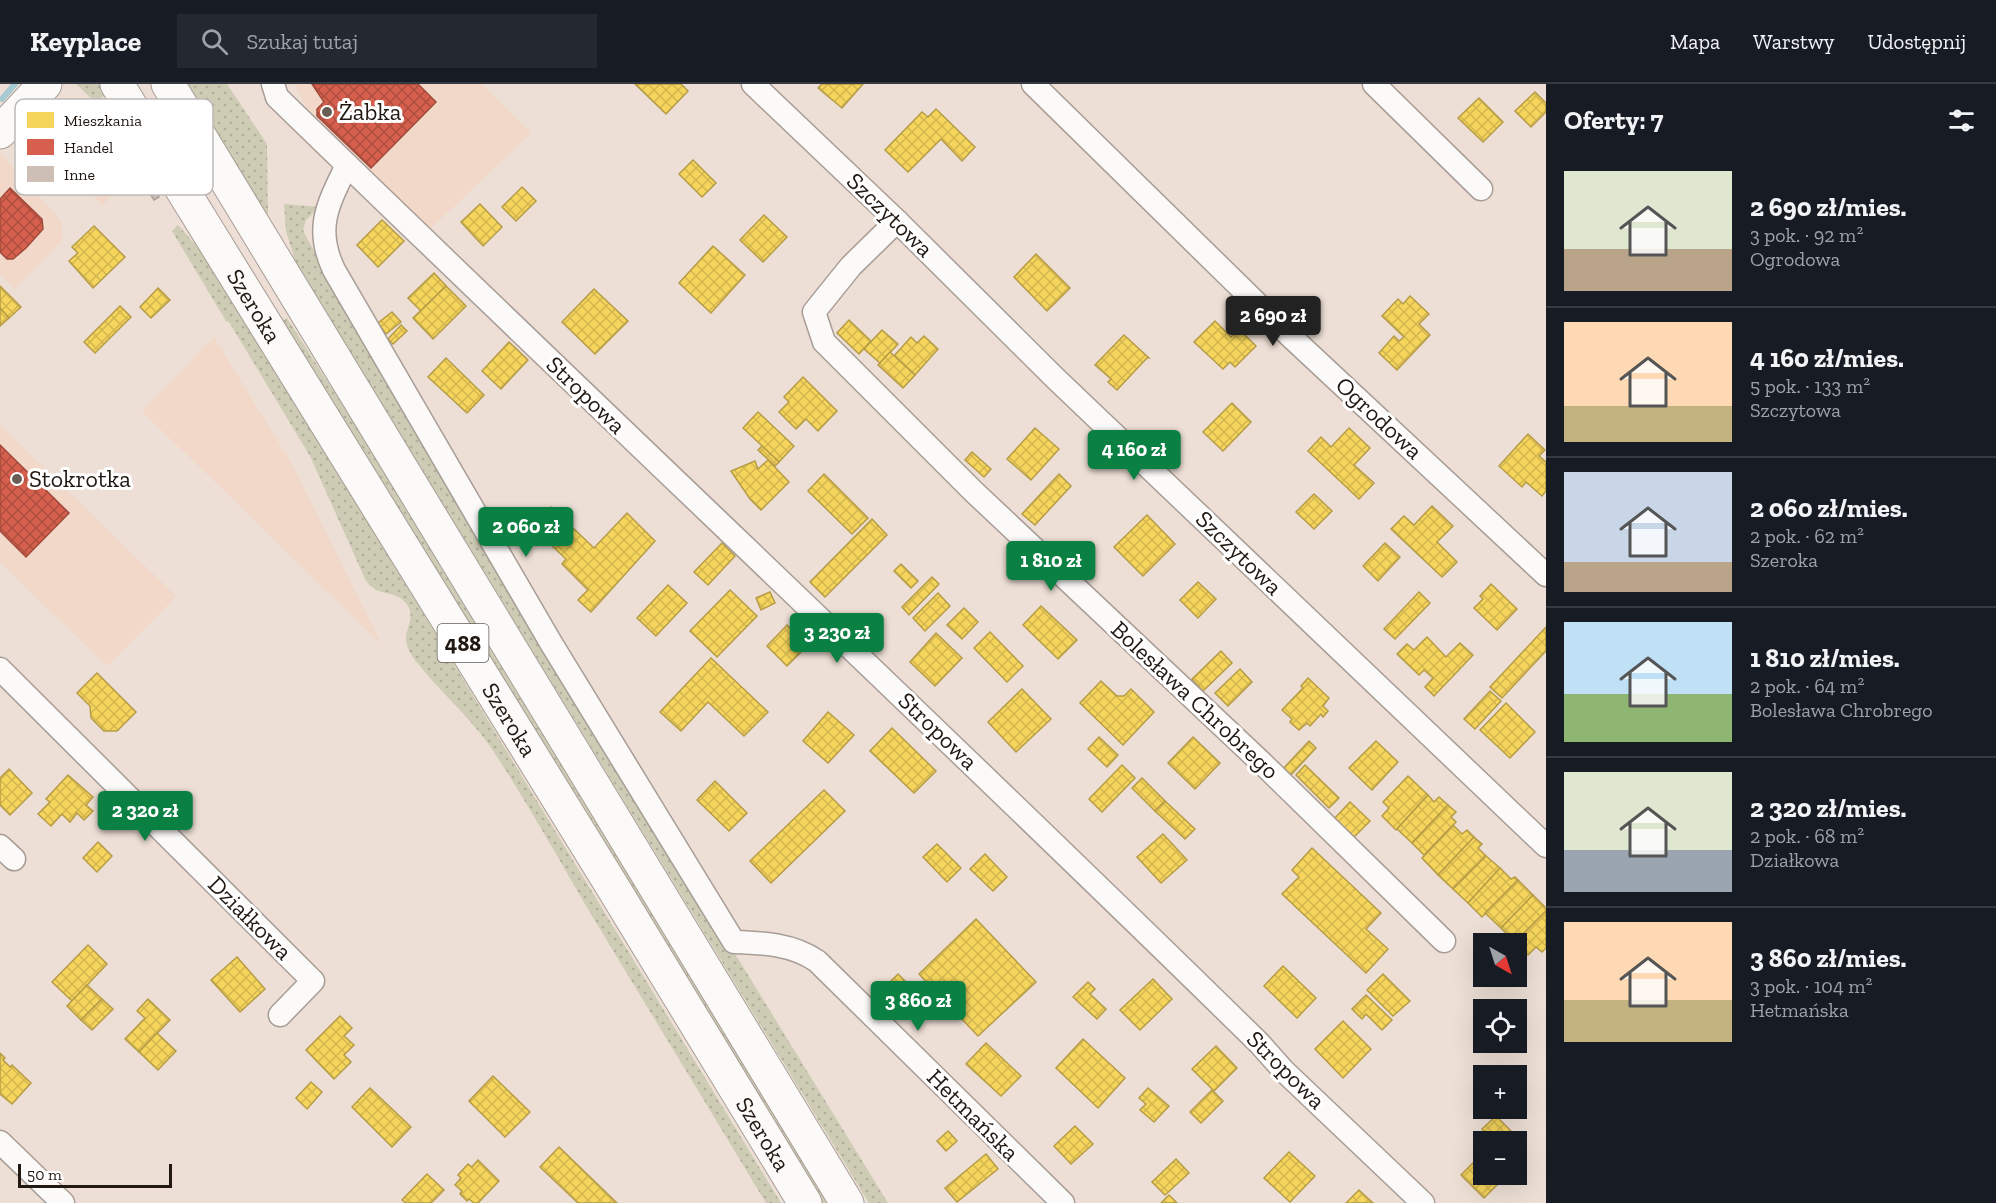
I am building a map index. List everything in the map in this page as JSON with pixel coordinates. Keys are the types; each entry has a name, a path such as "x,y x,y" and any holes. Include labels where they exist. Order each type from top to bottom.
{"main road":[{"path":"30,99 45,84"},
{"name":"Szeroka","path":"117,84 126,99"},
{"name":"Szeroka","path":"168,84 177,99"},
{"path":"2,126 15,113"},
{"name":"Szeroka","path":"213,158 847,1203"},
{"name":"Szeroka","path":"186,195 591,850 805,1203"}],"street":[{"name":"Stropowa","path":"273,84 277,97 1074,861 1259,1043 1284,1071 1423,1203"},
{"name":"Szczytowa","path":"753,84 897,221 1055,378 1546,846"},
{"name":"Ogrodowa","path":"1033,84 1289,334 1546,575"},
{"path":"1374,84 1481,189"},
{"name":"Hetmańska","path":"347,165 327,208 324,226 325,246 332,264 551,643 734,942 762,943 789,948 817,961 1063,1203"},
{"name":"Bolesława Chrobrego","path":"897,221 851,266 814,312 824,342 973,491 1264,765 1444,941"},
{"name":"Działkowa","path":"0,669 313,981 280,1015"},
{"path":"0,1142 63,1203"}],"shaded area":[{"path":"76,84 99,84 107,94 100,99 92,99"},
{"path":"184,84 227,84 267,144 268,215 264,216 213,132 213,99 193,99"},
{"path":"294,84 482,84 531,133 428,231 311,116"},
{"path":"0,153 15,170 15,195 38,195 61,221 63,239 15,289 0,274"},
{"path":"92,195 113,195 102,205"},
{"path":"284,204 319,207 306,220 303,230 308,240 672,851 888,1203 869,1203 296,263 286,231"},
{"path":"178,225 208,259 781,1203 766,1203 490,746 409,651 406,643 410,619 408,606 394,595 376,590 366,581 310,456 172,231"},
{"path":"287,318 410,511 496,657 829,1203 821,1203 386,488 281,321"},
{"path":"214,337 293,466 382,645 142,411"},
{"path":"0,425 176,596 107,666 0,562"}],"building: Mieszkania":[{"path":"635,84 681,84 688,91 666,114"},
{"path":"822,84 863,84 842,108 818,88"},
{"path":"1535,92 1546,103 1546,112 1531,127 1515,111"},
{"path":"1479,98 1503,122 1483,142 1458,118"},
{"path":"936,109 975,147 962,161 941,139 908,172 885,150 922,112 928,117"},
{"path":"693,160 716,183 702,197 679,174"},
{"path":"522,187 536,201 516,221 502,207"},
{"path":"480,204 502,227 483,246 461,222"},
{"path":"764,215 787,237 763,262 740,240"},
{"path":"382,220 404,241 378,267 357,245"},
{"path":"94,226 125,257 93,288 69,261 78,253 72,247"},
{"path":"713,246 745,275 711,313 679,283"},
{"path":"1036,254 1070,288 1047,311 1014,277"},
{"path":"434,273 446,286 421,311 408,298"},
{"path":"0,286 21,307 9,318 0,308"},
{"path":"446,286 466,306 433,339 413,318"},
{"path":"158,288 170,300 151,318 140,307"},
{"path":"594,289 628,321 595,354 562,322"},
{"path":"1410,296 1429,314 1419,324 1430,335 1397,370 1379,353 1394,336 1399,341 1404,337 1382,316 1398,299 1403,304"},
{"path":"120,306 131,317 95,353 84,342"},
{"path":"0,308 9,318 0,326"},
{"path":"392,312 401,322 386,334 378,323"},
{"path":"849,320 871,341 859,354 837,333"},
{"path":"1215,321 1231,337 1239,329 1256,346 1235,367 1230,362 1223,369 1194,342"},
{"path":"401,325 407,331 393,344 388,339"},
{"path":"882,330 898,344 880,363 864,349"},
{"path":"1124,335 1149,358 1117,390 1108,382 1111,379 1095,365"},
{"path":"924,336 938,349 915,375 894,356 911,337 917,343"},
{"path":"509,342 528,360 501,389 482,371"},
{"path":"890,352 915,375 903,388 878,365"},
{"path":"446,358 484,395 467,413 428,377"},
{"path":"803,377 837,411 818,431 806,419 796,429 779,412 789,402 784,397"},
{"path":"1232,403 1251,422 1223,451 1203,432"},
{"path":"758,412 794,446 779,462 743,428"},
{"path":"1035,428 1059,449 1031,480 1007,459"},
{"path":"1349,428 1370,448 1354,465 1374,483 1359,499 1308,451 1321,437 1331,447"},
{"path":"1528,434 1545,450 1539,456 1546,462 1546,491 1542,496 1526,482 1522,487 1499,466"},
{"path":"762,446 779,462 775,466 758,450"},
{"path":"972,452 991,469 984,477 965,460"},
{"path":"768,460 789,482 761,510 750,499 731,471 755,461 758,469"},
{"path":"824,474 868,518 852,534 808,491"},
{"path":"1059,474 1071,486 1035,525 1022,514"},
{"path":"1314,494 1332,511 1314,529 1296,512"},
{"path":"1432,506 1453,526 1437,542 1457,562 1442,577 1391,529 1404,516 1414,525"},
{"path":"551,507 594,548 627,513 655,541 591,612 578,600 588,590 562,564 566,559 532,527"},
{"path":"1147,515 1175,544 1143,576 1114,547"},
{"path":"872,519 887,535 825,597 810,582"},
{"path":"722,543 735,556 708,585 694,572"},
{"path":"1385,543 1400,557 1378,581 1363,566"},
{"path":"901,564 918,581 911,588 894,571"},
{"path":"932,577 939,584 909,615 902,607"},
{"path":"1198,582 1216,599 1198,618 1180,600"},
{"path":"1491,584 1517,609 1497,630 1474,608 1483,599 1480,596"},
{"path":"668,585 687,603 656,636 637,618"},
{"path":"730,590 757,616 717,657 690,631"},
{"path":"770,592 775,603 761,610 756,598"},
{"path":"1419,592 1430,603 1395,639 1384,629"},
{"path":"938,593 950,606 925,631 913,618"},
{"path":"1041,606 1077,640 1058,659 1023,625"},
{"path":"964,608 978,622 962,639 947,625"},
{"path":"787,625 808,645 787,666 767,646"},
{"path":"1546,627 1546,651 1502,698 1490,687"},
{"path":"990,632 1023,666 1007,682 974,648"},
{"path":"936,633 962,658 935,686 910,662"},
{"path":"1427,637 1446,657 1460,643 1473,655 1434,696 1425,687 1433,678 1424,670 1419,675 1397,654 1407,644 1414,650"},
{"path":"1221,651 1232,663 1203,691 1192,679"},
{"path":"711,658 768,712 744,736 708,702 681,731 660,712"},
{"path":"1240,669 1252,682 1228,706 1215,693"},
{"path":"97,673 136,712 117,731 104,731 91,718 90,706 77,693"},
{"path":"1308,678 1329,698 1323,706 1328,711 1323,717 1321,714 1310,726 1307,723 1299,730 1282,710 1303,688 1301,686"},
{"path":"1101,681 1117,696 1124,696 1131,689 1154,712 1123,745 1080,703"},
{"path":"1022,689 1051,719 1016,752 988,722"},
{"path":"1490,691 1501,701 1475,729 1464,719"},
{"path":"1506,703 1535,732 1510,758 1480,730"},
{"path":"828,712 854,735 828,763 803,741"},
{"path":"892,728 936,771 914,793 870,751"},
{"path":"1099,737 1118,755 1107,767 1088,749"},
{"path":"1193,737 1220,763 1195,789 1168,763"},
{"path":"1309,741 1316,748 1288,778 1281,771"},
{"path":"1376,741 1398,762 1372,790 1349,768"},
{"path":"1122,765 1135,778 1102,812 1089,799"},
{"path":"1305,765 1339,798 1329,808 1296,775"},
{"path":"9,769 32,793 10,815 0,805 0,778"},
{"path":"68,775 93,797 86,805 93,811 84,820 77,813 70,822 62,814 51,826 38,814 50,802 46,799"},
{"path":"1408,776 1428,795 1396,830 1382,816 1389,808 1383,802"},
{"path":"1142,778 1165,801 1155,811 1132,788"},
{"path":"715,781 747,813 729,831 697,800"},
{"path":"824,790 845,811 771,883 750,861"},
{"path":"1428,795 1434,802 1439,797 1448,805 1412,843 1397,829"},
{"path":"1165,801 1195,829 1185,839 1155,811"},
{"path":"1350,802 1370,821 1353,838 1334,819"},
{"path":"1448,805 1456,812 1451,817 1456,822 1424,855 1412,843"},
{"path":"1453,825 1462,834 1467,830 1474,837 1438,875 1422,858"},
{"path":"1163,834 1187,860 1161,883 1137,857"},
{"path":"1474,837 1482,844 1478,848 1486,856 1453,889 1438,875"},
{"path":"98,842 112,856 97,872 83,858"},
{"path":"937,844 961,868 947,882 923,857"},
{"path":"1312,848 1381,913 1366,929 1388,949 1366,973 1282,894 1299,877 1292,870"},
{"path":"985,854 1007,877 993,891 970,869"},
{"path":"1486,856 1500,868 1468,903 1453,889"},
{"path":"1500,868 1511,879 1515,877 1518,880 1482,917 1468,903"},
{"path":"1518,880 1533,895 1501,928 1485,913"},
{"path":"1533,895 1546,908 1546,911 1524,933 1506,933 1501,928"},
{"path":"1546,911 1546,948 1542,952 1536,947 1527,954 1527,933 1524,933"},
{"path":"976,919 1036,982 978,1036 919,974"},
{"path":"88,945 107,964 72,1001 52,982"},
{"path":"237,957 265,989 240,1012 211,980"},
{"path":"1283,966 1316,998 1297,1018 1264,986"},
{"path":"898,974 911,987 896,1002 883,989"},
{"path":"1383,974 1410,1001 1393,1016 1367,990"},
{"path":"1153,979 1172,999 1140,1030 1120,1010"},
{"path":"1088,982 1095,989 1090,994 1106,1009 1097,1019 1073,997"},
{"path":"87,985 102,999 81,1020 67,1006"},
{"path":"1366,995 1392,1020 1382,1030 1366,1014 1362,1019 1352,1009"},
{"path":"102,999 113,1009 92,1030 81,1020"},
{"path":"148,999 170,1020 139,1052 125,1039 145,1018 137,1011"},
{"path":"340,1016 352,1028 344,1036 354,1045 344,1055 351,1062 334,1079 306,1050"},
{"path":"1343,1021 1371,1049 1343,1078 1315,1049"},
{"path":"157,1033 176,1051 158,1070 139,1052"},
{"path":"1083,1039 1125,1078 1098,1108 1056,1068"},
{"path":"986,1043 1021,1076 1001,1096 966,1064"},
{"path":"1216,1046 1237,1068 1214,1091 1192,1069"},
{"path":"0,1053 10,1067 12,1065 31,1083 12,1104 0,1094"},
{"path":"493,1076 530,1112 505,1137 469,1101"},
{"path":"311,1082 322,1092 307,1109 296,1098"},
{"path":"370,1088 411,1127 392,1147 352,1107"},
{"path":"1148,1088 1169,1106 1154,1122 1140,1110 1146,1104 1139,1098"},
{"path":"1212,1090 1223,1101 1201,1123 1190,1112"},
{"path":"1493,1119 1499,1119 1511,1131 1484,1131 1482,1129"},
{"path":"1075,1126 1093,1144 1071,1164 1054,1146"},
{"path":"948,1131 957,1141 946,1151 937,1141"},
{"path":"559,1147 617,1203 578,1203 540,1167"},
{"path":"1289,1152 1315,1176 1290,1202 1264,1178"},
{"path":"986,1154 998,1169 957,1202 945,1188"},
{"path":"1176,1159 1189,1173 1165,1195 1152,1182"},
{"path":"478,1160 499,1181 478,1203 474,1203 469,1199 467,1201 460,1194 462,1191 455,1185 461,1178 458,1175 468,1164 472,1167"},
{"path":"1473,1163 1473,1185 1497,1185 1484,1198 1461,1175"},
{"path":"427,1174 444,1190 431,1203 406,1203 402,1200"},
{"path":"1359,1190 1373,1203 1346,1203"},
{"path":"1169,1195 1177,1203 1161,1203"}],"building: Handel":[{"path":"312,84 418,84 436,102 371,168 317,116 317,109 324,102"},
{"path":"10,188 42,219 43,229 13,259 7,259 0,252 0,199"},
{"name":"Stokrotka","path":"0,445 69,513 26,557 0,531"}],"building: Inne":[{"path":"151,195 158,195 159,197 154,200"}],"waterway":[{"path":"2,99 15,84"}],"place":[{"name":"Żabka","path":"327,112"},
{"name":"Stokrotka","path":"17,479"}]}
